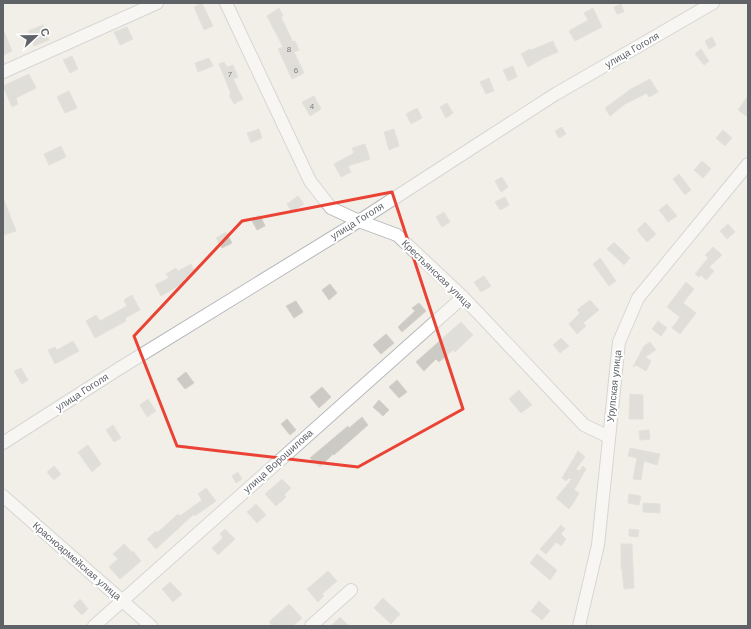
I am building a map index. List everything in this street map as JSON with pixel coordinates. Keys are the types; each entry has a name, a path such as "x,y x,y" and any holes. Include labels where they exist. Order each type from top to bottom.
{"street":[{"path":"3,72 157,3"},
{"name":"Крестьянская улица","path":"226,3 310,181 331,208 359,221 396,235 463,297 584,425 609,438"},
{"name":"улица Гоголя","path":"3,443 120,368 359,221 554,95 713,3"},
{"name":"Урупская улица","path":"579,626 598,545 613,386 619,342 638,298 748,164"},
{"name":"улица Ворошилова","path":"94,626 463,297"},
{"name":"Красноармейская улица","path":"3,496 151,626"},
{"path":"311,626 351,590"}],"highlighted area":[{"path":"392,192 463,409 358,467 177,446 134,336 242,221"}],"building":[{"path":"202,3 213,26 204,30 194,7"},
{"path":"621,4 624,12 617,14 614,7"},
{"path":"279,8 283,16 281,17 293,42 295,41 299,50 294,52 304,73 292,79 278,49 283,47 267,16"},
{"path":"593,8 602,27 575,41 569,31 588,20 584,13"},
{"path":"43,25 49,40 34,46 28,31"},
{"path":"127,27 133,39 120,45 114,32"},
{"path":"3,29 12,51 3,55"},
{"path":"712,37 716,45 709,49 705,41"},
{"path":"553,41 558,52 528,67 521,54 530,49 531,50"},
{"path":"701,49 709,61 704,65 695,54"},
{"path":"72,56 78,69 70,73 63,60"},
{"path":"209,58 213,66 198,72 195,63"},
{"path":"224,62 227,67 233,65 238,77 233,79 243,99 234,104 229,95 231,94 219,64"},
{"path":"513,66 517,77 508,81 503,70"},
{"path":"29,74 36,88 16,98 18,104 12,107 3,86"},
{"path":"489,78 494,91 486,94 480,82"},
{"path":"650,79 658,92 649,97 647,93 625,104 610,116 605,108 631,89"},
{"path":"69,91 77,108 65,113 57,97"},
{"path":"314,96 321,109 310,116 302,102"},
{"path":"748,96 748,117 738,110"},
{"path":"447,103 453,113 446,118 440,107"},
{"path":"417,108 422,118 411,124 406,114"},
{"path":"562,127 566,134 559,138 555,131"},
{"path":"259,129 262,138 251,143 247,133"},
{"path":"394,129 399,146 389,150 384,132"},
{"path":"723,130 732,138 725,146 716,138"},
{"path":"365,144 370,159 348,166 351,172 341,177 334,164 354,153 352,148"},
{"path":"61,146 66,157 49,165 44,154"},
{"path":"702,161 711,169 703,178 694,170"},
{"path":"679,174 691,190 685,195 673,179"},
{"path":"502,177 508,187 501,192 495,181"},
{"path":"298,196 304,204 292,212 287,204"},
{"path":"505,197 509,205 500,210 495,202"},
{"path":"3,200 16,231 3,235"},
{"path":"667,204 677,216 668,222 659,210"},
{"path":"444,212 450,222 442,227 436,217"},
{"path":"260,215 265,226 257,230 251,219"},
{"path":"645,222 656,234 647,242 637,230"},
{"path":"728,224 735,232 727,239 720,231"},
{"path":"226,232 232,243 222,248 216,238"},
{"path":"614,242 630,258 624,265 607,249"},
{"path":"713,247 722,255 709,267 714,271 706,280 701,275 699,277 695,274 708,258 705,255"},
{"path":"600,258 616,281 609,286 593,264"},
{"path":"191,264 195,273 183,279 185,282 161,296 155,285 169,278 166,274 176,268 178,271"},
{"path":"484,276 491,286 481,292 474,282"},
{"path":"686,282 694,289 683,303 696,313 680,334 672,328 680,317 667,307"},
{"path":"330,284 337,293 329,300 322,290"},
{"path":"132,295 140,310 125,318 126,321 95,338 86,321 96,315 100,321 127,306 124,300"},
{"path":"590,300 599,310 583,323 586,326 577,334 569,324 580,313 577,310"},
{"path":"296,301 303,312 294,318 286,306"},
{"path":"419,303 426,311 402,332 398,327 415,311 412,308"},
{"path":"658,321 667,328 661,336 652,329"},
{"path":"461,322 473,335 455,352 453,350 439,362 436,359 424,371 416,362"},
{"path":"386,334 394,343 381,354 373,345"},
{"path":"561,338 569,346 560,353 553,345"},
{"path":"73,341 79,351 55,364 48,350 55,347 57,350"},
{"path":"650,342 656,350 645,357 651,361 646,371 636,365 633,367 644,346"},
{"path":"21,368 28,380 22,384 14,371"},
{"path":"186,372 194,383 185,389 177,379"},
{"path":"397,380 407,392 399,398 389,387"},
{"path":"322,387 331,397 319,408 310,397"},
{"path":"519,390 532,405 521,413 509,399"},
{"path":"630,394 643,395 643,419 629,419"},
{"path":"148,399 156,411 147,417 140,405"},
{"path":"379,400 389,410 383,416 373,407"},
{"path":"362,417 368,425 334,455 333,454 320,467 310,458 348,426 349,428"},
{"path":"287,419 296,430 290,435 281,424"},
{"path":"113,425 121,438 114,442 106,430"},
{"path":"649,430 650,439 640,440 639,431"},
{"path":"88,445 101,464 92,472 78,452"},
{"path":"630,448 660,454 657,465 644,461 641,480 633,479 637,458 628,456"},
{"path":"578,451 585,457 576,469 579,471 583,466 586,469 574,490 579,493 569,509 556,498 572,479 569,478 566,481 562,478"},
{"path":"54,466 61,474 54,480 47,472"},
{"path":"238,472 242,479 236,483 232,476"},
{"path":"282,479 291,488 284,495 286,497 276,506 265,494"},
{"path":"206,488 216,501 195,516 194,514 156,549 147,539 156,531 157,533 178,514 180,516 202,500 198,494"},
{"path":"629,494 641,496 639,505 628,503"},
{"path":"643,503 660,504 660,513 643,512"},
{"path":"256,504 266,515 257,523 247,512"},
{"path":"561,525 565,529 561,534 566,539 561,546 556,542 546,554 540,549"},
{"path":"225,529 235,539 218,555 212,548 223,538 220,534"},
{"path":"629,529 639,530 638,537 629,536"},
{"path":"124,544 132,552 133,551 141,561 120,579 109,567 118,559 113,554"},
{"path":"621,544 632,544 634,588 624,589 621,569"},
{"path":"537,554 557,570 550,580 530,563"},
{"path":"328,571 337,581 322,594 324,596 318,602 307,589"},
{"path":"170,582 182,594 173,602 162,589"},
{"path":"383,598 400,614 391,624 374,608"},
{"path":"80,599 88,609 82,615 73,606"},
{"path":"539,601 550,611 542,620 531,611"},
{"path":"289,604 302,618 293,626 273,626 269,622"},
{"path":"340,617 349,626 331,626"}]}
